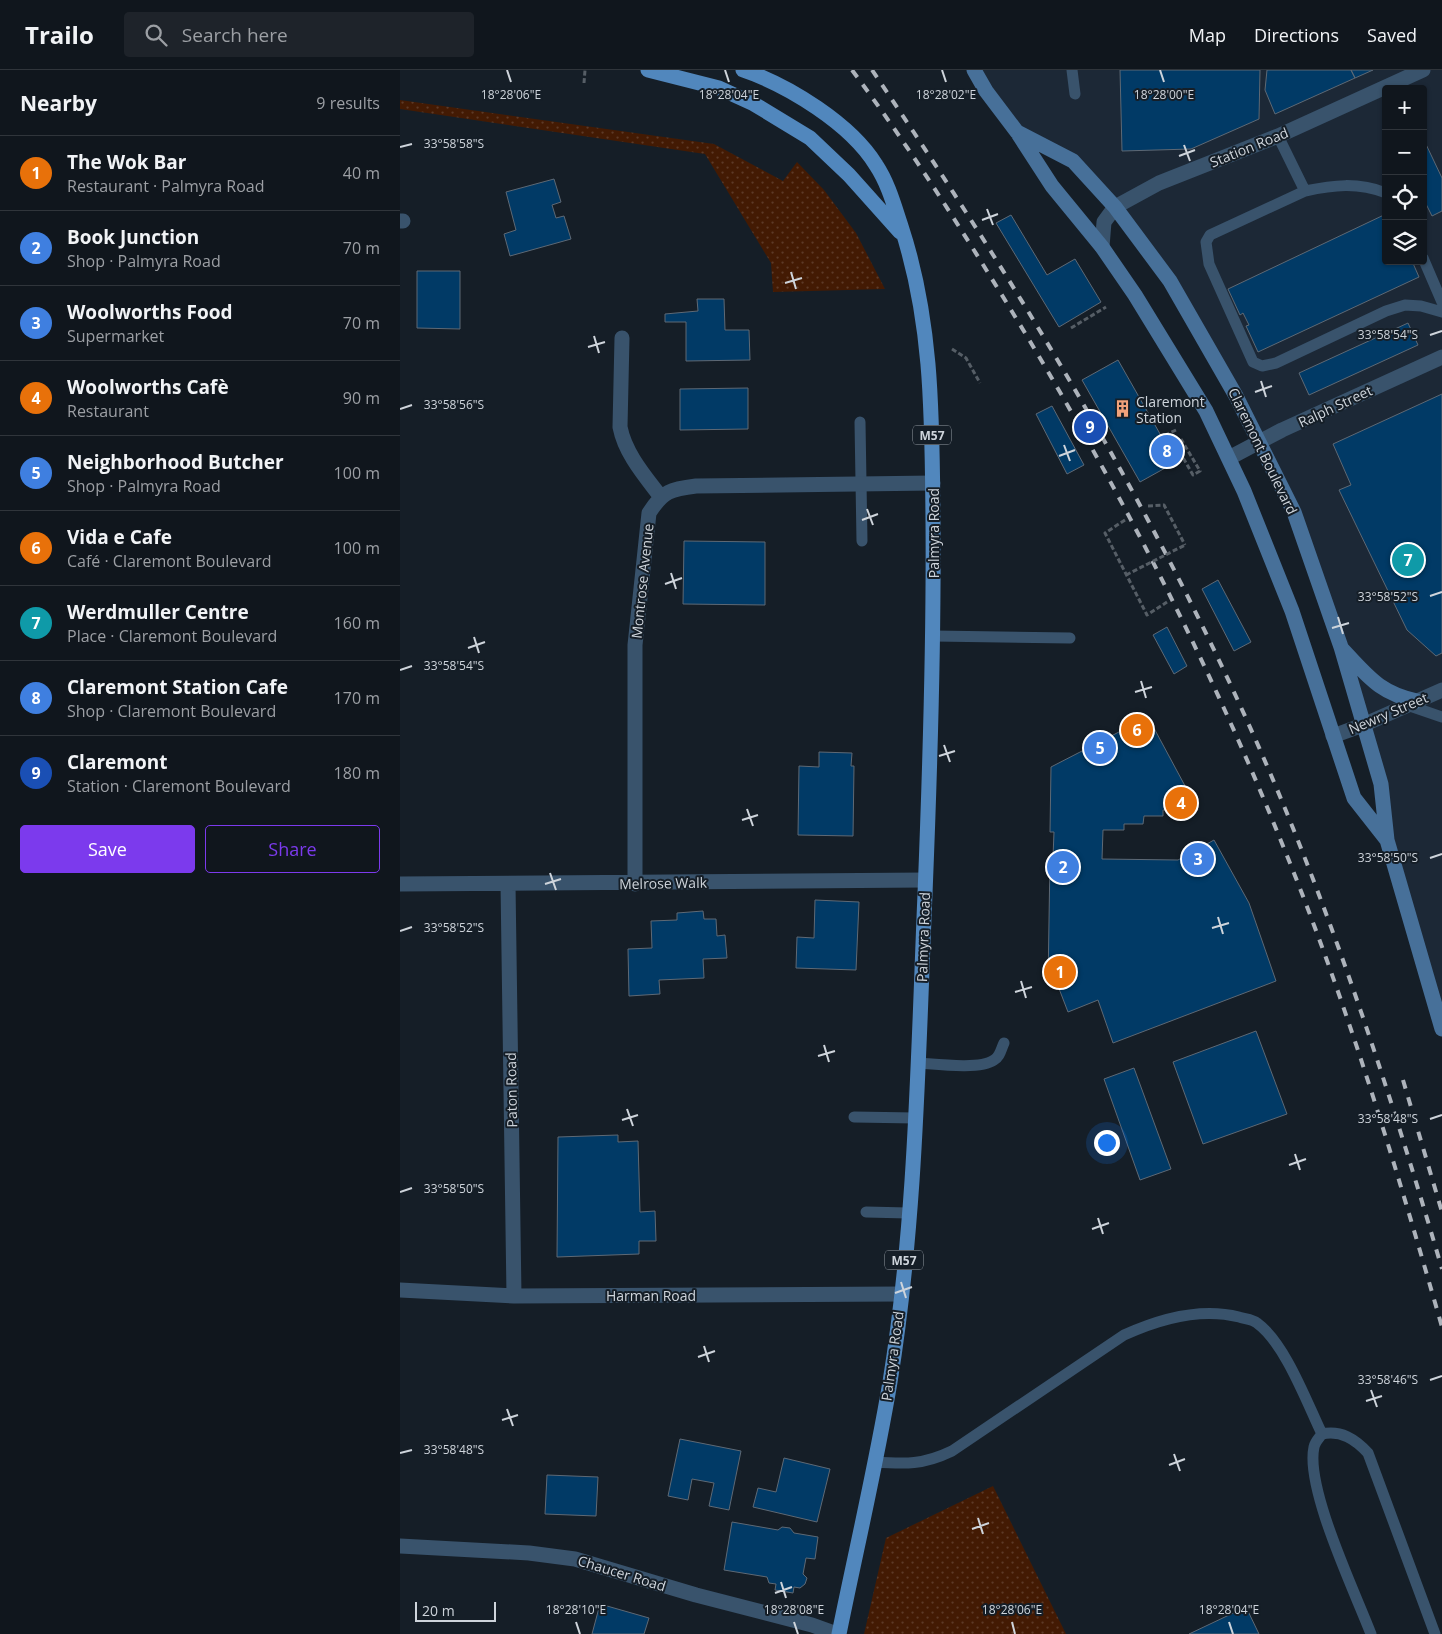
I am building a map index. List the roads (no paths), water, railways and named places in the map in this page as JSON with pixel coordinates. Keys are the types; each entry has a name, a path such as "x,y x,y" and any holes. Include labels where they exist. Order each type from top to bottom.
{"main road":[{"name":"Palmyra Road","path":"648,70 719,88 754,104 810,138 848,175 905,237"},
{"name":"Palmyra Road","path":"743,70 803,99 833,120 856,140 876,163 889,189 917,277 929,351 933,483 934,636 915,1118 902,1294 890,1383 838,1634"}],"street":[{"name":"Claremont Boulevard","path":"974,70 986,91 1018,132 1052,186 1102,247 1176,360 1206,411 1229,458 1292,610 1354,798 1387,840"},
{"name":"Station Road","path":"1102,247 1104,222 1116,207 1159,183 1278,136 1423,70"},
{"name":"Claremont Boulevard","path":"1018,132 1073,161 1116,207 1174,289 1224,373 1294,512 1341,648 1381,784 1387,840 1442,1029"},
{"path":"622,338 620,426 622,438 627,450 660,496 676,488 696,486 933,483"},
{"name":"Ralph Street","path":"1229,458 1442,357"},
{"name":"Montrose Avenue","path":"635,884 635,645 649,513 660,496"},
{"path":"1341,648 1380,688 1412,703"},
{"name":"Newry Street","path":"1333,736 1363,726 1442,690"},
{"name":"Melrose Walk","path":"400,884 635,884 925,880"},
{"name":"Paton Road","path":"508,884 514,1296"},
{"name":"Harman Road","path":"400,1290 514,1296 902,1294"},
{"name":"Chaucer Road","path":"400,1546 529,1553 575,1559 838,1634"}],"lane":[{"path":"1072,70 1075,94"},
{"path":"1278,136 1305,191"},
{"path":"1382,192 1356,185 1334,185 1305,191 1210,235 1206,242 1209,264 1253,362 1262,366 1276,363 1386,311 1406,305 1421,306 1442,312"},
{"path":"1426,265 1442,302"},
{"path":"860,422 862,541"},
{"path":"934,636 1070,638"},
{"path":"1412,703 1442,717"},
{"path":"918,1063 980,1064 994,1061 1000,1054 1004,1043"},
{"path":"854,1117 915,1118"},
{"path":"866,1212 908,1213"},
{"path":"874,1462 914,1464 933,1460 952,1451 1124,1335 1143,1326 1182,1316 1220,1312 1256,1322 1275,1342 1322,1434"},
{"path":"1322,1434 1337,1433 1347,1436 1358,1442 1368,1453 1435,1634"},
{"path":"1322,1434 1314,1445 1313,1467 1319,1501 1371,1634"}],"railway":[{"path":"852,70 910,151 1040,358 1079,425 1152,560 1220,699 1281,841 1327,961 1388,1143 1442,1327"},
{"path":"872,70 988,247 1097,428 1148,520 1242,709 1307,863 1349,977 1407,1152 1442,1269"},
{"path":"1403,1080 1442,1212"}],"place":[{"name":"Claremont Station","path":"1122,409"},
{"name":"Claremont","path":"1090,427"},
{"name":"Claremont Station Cafe","path":"1167,451"},
{"name":"Werdmuller Centre","path":"1408,560"},
{"name":"Vida e Cafe","path":"1137,730"},
{"name":"Neighborhood Butcher","path":"1100,748"},
{"name":"Woolworths Cafè","path":"1181,803"},
{"name":"Woolworths Food","path":"1198,859"},
{"name":"Book Junction","path":"1063,867"},
{"name":"The Wok Bar","path":"1060,972"}]}
